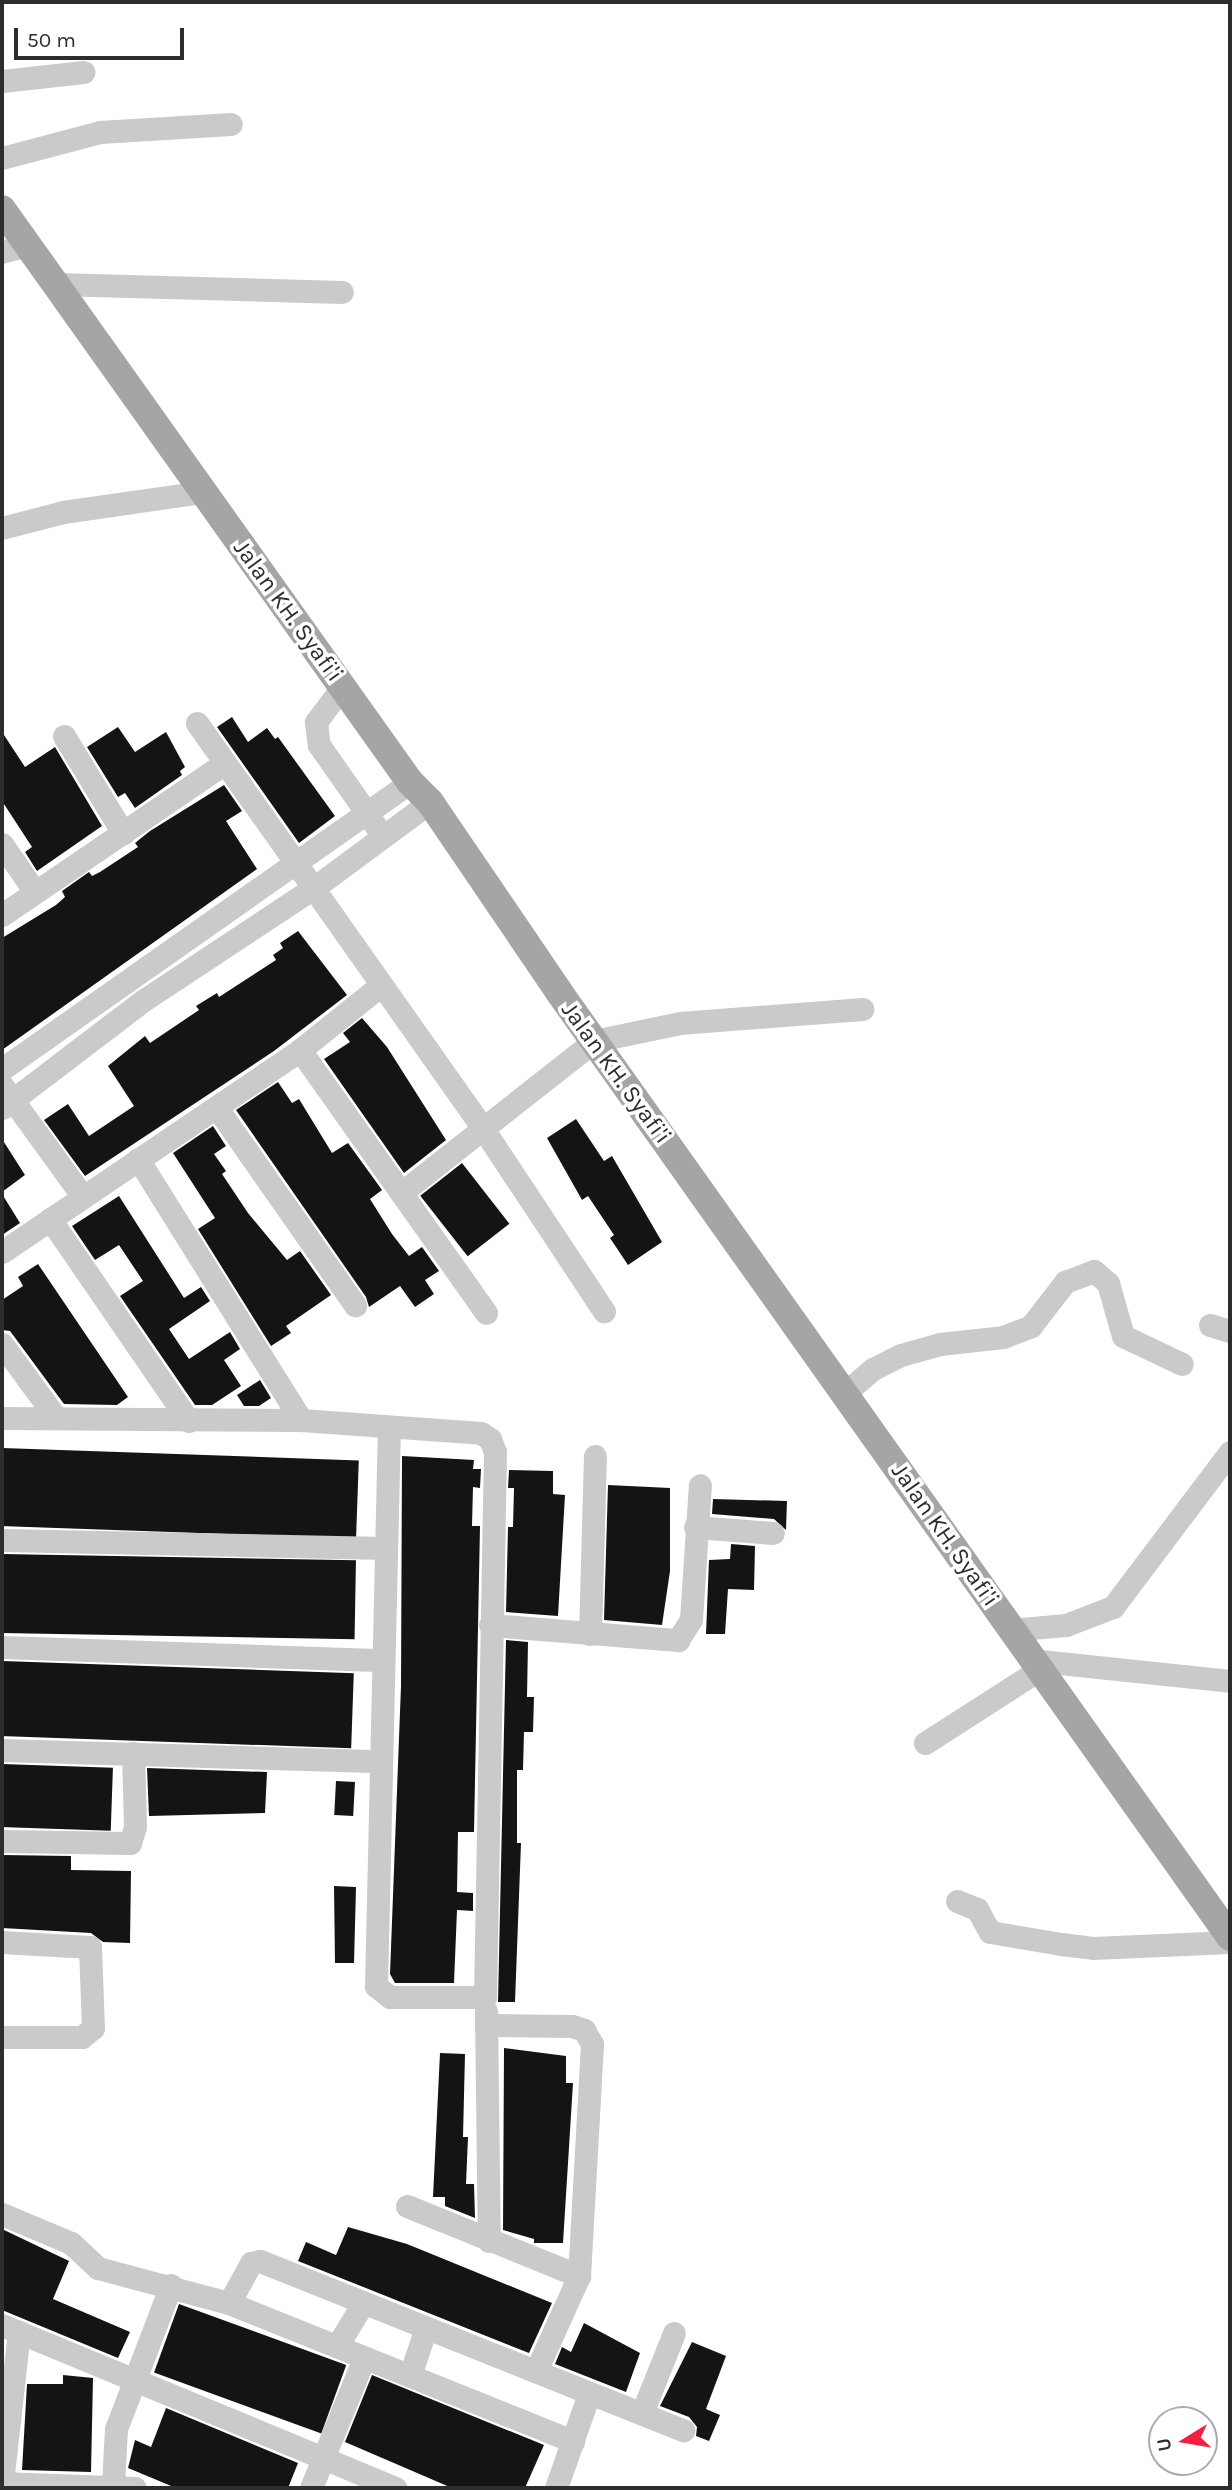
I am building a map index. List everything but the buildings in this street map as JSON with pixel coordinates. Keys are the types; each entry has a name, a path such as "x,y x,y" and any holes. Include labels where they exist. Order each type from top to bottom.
{"main road":[{"name":"Jalan KH. Syafi'i","path":"9,232 56,285 410,782 430,802 594,1041 845,1392 1034,1665 1230,1937"}],"street":[{"path":"2,81 84,72"},
{"path":"2,158 100,132 231,124"},
{"path":"56,285 342,292"},
{"path":"2,528 63,512 202,492"},
{"path":"342,687 316,722 316,733 328,762 365,815 384,835"},
{"path":"197,723 223,764 294,864 315,887 380,986 482,1127 604,1311"},
{"path":"64,736 123,833"},
{"path":"2,915 223,764"},
{"path":"2,1069 410,782"},
{"path":"83,1196 6,1098 144,1000 315,887 430,802"},
{"path":"2,844 36,892"},
{"path":"132,980 144,1000"},
{"path":"2,1252 218,1108 300,1050 380,986"},
{"path":"401,1193 594,1041 680,1023 862,1009"},
{"path":"300,1050 486,1313"},
{"path":"218,1108 355,1305"},
{"path":"138,1159 301,1420"},
{"path":"50,1219 189,1421"},
{"path":"845,1392 873,1369 901,1355 940,1344 1003,1338 1031,1326 1065,1282 1094,1271 1108,1283 1123,1336 1182,1364"},
{"path":"2,1344 54,1415"},
{"path":"2,1418 54,1415 189,1421 301,1420 481,1433 493,1444 485,1997 489,2241"},
{"path":"389,1427 376,1986 390,1997 485,1997"},
{"path":"1010,1630 1066,1625 1113,1607 1230,1452"},
{"path":"590,1634 595,1456"},
{"path":"490,1625 662,1642 685,1635 691,1619 695,1527 700,1485"},
{"path":"695,1527 773,1532"},
{"path":"2,1540 386,1548"},
{"path":"2,1647 383,1660"},
{"path":"925,1743 1034,1665 1230,1681"},
{"path":"2,1750 380,1761"},
{"path":"2,1841 130,1843 135,1827 133,1753"},
{"path":"957,1901 977,1909 989,1932 1061,1944 1093,1948 1230,1942"},
{"path":"2,1942 90,1947 93,2017 91,2033 82,2037 2,2037"},
{"path":"486,2025 572,2026 590,2035 579,2276 536,2371"},
{"path":"407,2206 579,2276"},
{"path":"2,2214 71,2243 98,2268 171,2285 229,2303 573,2441"},
{"path":"229,2303 251,2263 260,2261 425,2331 536,2371 683,2430"},
{"path":"171,2285 132,2379 116,2429 124,2486 2,2483 10,2329 132,2379 324,2458 396,2488"},
{"path":"337,2346 362,2305"},
{"path":"411,2375 425,2331"},
{"path":"642,2413 674,2333"},
{"path":"311,2488 364,2358"},
{"path":"556,2488 589,2394"}]}
